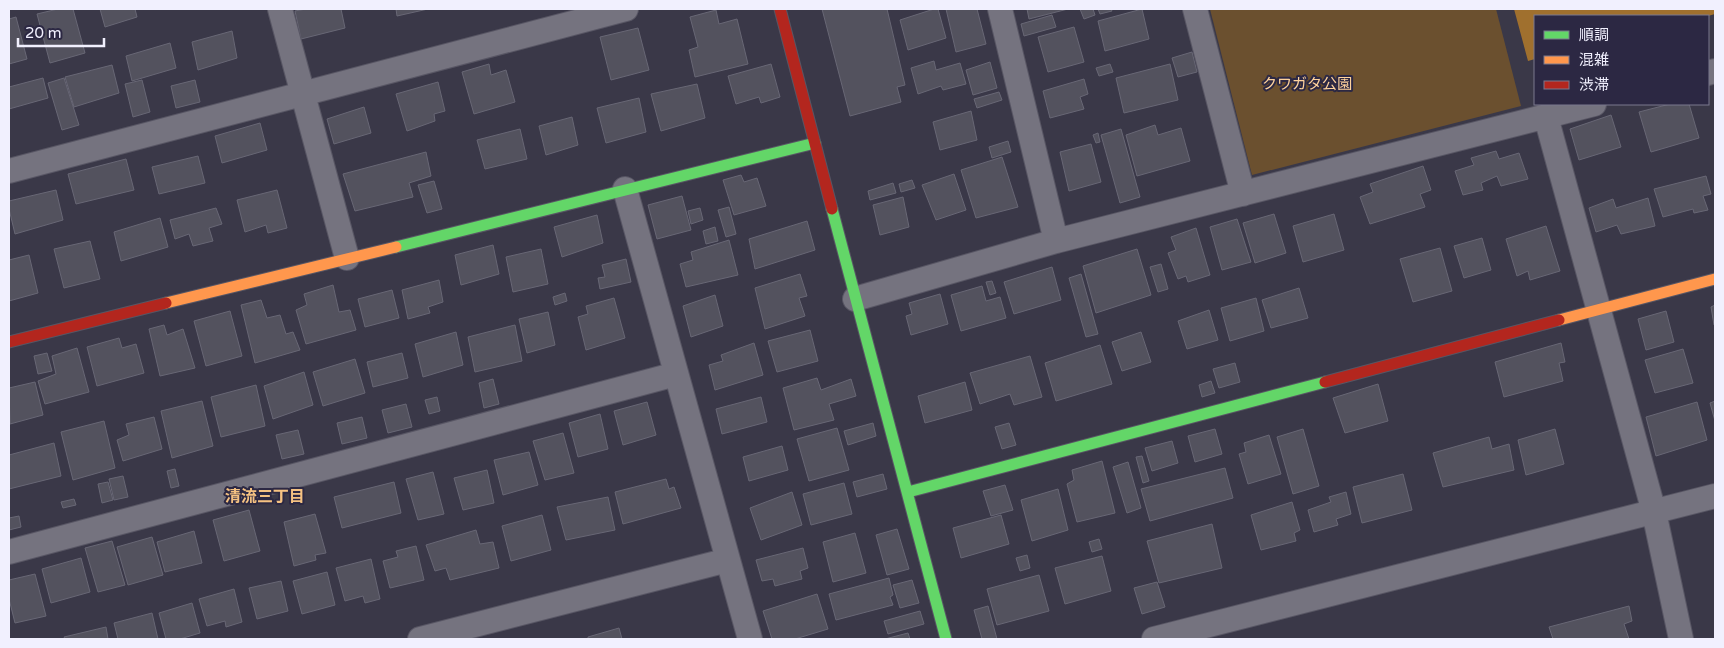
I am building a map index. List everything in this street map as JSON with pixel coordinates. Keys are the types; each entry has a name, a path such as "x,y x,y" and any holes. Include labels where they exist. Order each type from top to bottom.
{"street":[{"path":"280,9 347,258"},
{"path":"9,171 626,9"},
{"path":"780,9 946,639"},
{"path":"1000,9 1056,241"},
{"path":"1195,9 1242,194"},
{"path":"855,298 1056,241 1590,105"},
{"path":"1546,116 1654,512 1680,639"},
{"path":"9,342 815,143"},
{"path":"625,189 750,639"},
{"path":"908,492 1715,279"},
{"path":"9,552 676,374"},
{"path":"1154,639 1715,496"},
{"path":"420,639 728,560"}],"green space":[{"name":"クワガタ公園","path":"1210,9 1496,9 1521,106 1252,175"}],"shaded area":[{"path":"1514,9 1715,9 1715,14 1709,16 1534,15 1534,59 1528,61"}],"building":[{"path":"58,9 73,9 85,53 50,63 37,14"},
{"path":"100,9 135,9 137,17 105,27"},
{"path":"306,9 341,9 345,28 301,39 295,11"},
{"path":"396,9 428,9 397,16"},
{"path":"822,9 887,9 905,85 897,87 901,102 850,116"},
{"path":"938,9 946,38 908,50 900,20"},
{"path":"946,9 977,9 986,44 956,52"},
{"path":"1027,9 1068,9 1029,19"},
{"path":"1080,9 1093,9 1095,15 1084,19"},
{"path":"1098,9 1111,9 1112,11 1100,14"},
{"path":"1142,9 1149,39 1105,51 1098,21"},
{"path":"716,10 719,24 737,19 748,64 695,77 689,50 698,47 690,17"},
{"path":"1052,15 1056,27 1024,36 1021,24"},
{"path":"16,17 27,59 9,64 9,19"},
{"path":"1074,27 1084,62 1048,72 1038,37"},
{"path":"638,28 649,70 611,80 600,37"},
{"path":"232,31 237,58 198,70 192,42"},
{"path":"170,43 176,68 132,81 126,56"},
{"path":"1192,52 1197,72 1178,77 1172,58"},
{"path":"934,61 936,70 960,63 966,84 943,90 941,86 918,94 911,68"},
{"path":"990,62 997,88 973,95 966,70"},
{"path":"489,64 491,75 506,70 515,102 474,114 462,72"},
{"path":"771,64 780,97 761,103 759,97 736,104 728,76"},
{"path":"1110,64 1113,72 1099,76 1096,68"},
{"path":"1170,64 1178,100 1124,113 1116,78"},
{"path":"112,65 119,93 74,107 65,77"},
{"path":"43,78 48,98 9,109 9,87"},
{"path":"64,78 79,125 62,130 48,83"},
{"path":"1084,79 1088,94 1080,97 1084,109 1050,118 1043,91"},
{"path":"142,80 150,112 133,117 125,84"},
{"path":"195,80 200,102 176,108 171,86"},
{"path":"438,82 445,111 434,114 435,121 407,131 396,94"},
{"path":"697,84 705,118 661,131 651,94"},
{"path":"999,92 1002,100 977,108 974,99"},
{"path":"639,98 646,132 606,143 597,108"},
{"path":"1666,105 1689,105 1699,138 1651,152 1639,112"},
{"path":"364,107 371,133 334,144 327,119"},
{"path":"971,111 977,140 940,150 933,122"},
{"path":"1611,115 1621,147 1579,160 1570,129"},
{"path":"572,117 578,145 546,155 539,126"},
{"path":"260,123 267,150 222,163 215,136"},
{"path":"1155,125 1158,135 1181,128 1190,161 1137,176 1126,135"},
{"path":"520,129 527,159 485,169 477,140"},
{"path":"1121,129 1140,197 1120,203 1101,135"},
{"path":"1098,133 1100,142 1096,143 1093,135"},
{"path":"1008,141 1011,152 992,158 989,147"},
{"path":"1091,144 1101,182 1069,191 1060,152"},
{"path":"1496,151 1499,159 1519,153 1528,179 1501,186 1497,176 1481,183 1483,190 1463,195 1455,171 1474,165 1471,158"},
{"path":"426,152 431,176 409,183 413,197 355,211 343,174"},
{"path":"198,156 205,183 159,194 152,167"},
{"path":"1002,157 1018,207 976,218 961,170"},
{"path":"126,159 134,190 76,204 68,174"},
{"path":"1423,166 1431,190 1420,194 1425,207 1370,224 1360,197 1373,192 1370,184"},
{"path":"954,174 966,210 936,220 922,185"},
{"path":"741,175 744,182 757,178 766,206 734,215 723,180"},
{"path":"1706,176 1711,194 1703,196 1708,210 1694,213 1693,209 1663,217 1654,189"},
{"path":"912,180 915,188 901,192 899,184"},
{"path":"434,181 442,209 427,213 418,185"},
{"path":"893,183 896,193 870,200 868,191"},
{"path":"56,190 63,220 15,234 9,201"},
{"path":"277,190 287,228 268,233 266,225 245,232 237,200"},
{"path":"682,196 691,230 657,239 648,205"},
{"path":"903,197 909,227 880,235 873,205"},
{"path":"1648,198 1655,226 1621,234 1617,225 1596,232 1589,208 1613,199 1616,208"},
{"path":"729,207 736,234 726,237 718,210"},
{"path":"216,208 222,224 209,228 213,241 193,246 189,234 175,239 170,220"},
{"path":"700,208 703,220 691,224 688,211"},
{"path":"1274,214 1286,253 1255,263 1243,223"},
{"path":"1334,214 1344,250 1303,262 1293,226"},
{"path":"597,215 603,243 562,257 554,227"},
{"path":"160,218 168,247 121,261 114,232"},
{"path":"1237,219 1251,262 1222,270 1210,227"},
{"path":"807,221 815,250 755,269 749,239"},
{"path":"1546,226 1560,271 1530,280 1528,271 1517,276 1506,239"},
{"path":"715,227 718,241 706,244 703,231"},
{"path":"1196,228 1210,275 1188,282 1186,276 1178,279 1168,253 1176,250 1171,237"},
{"path":"1482,238 1491,270 1464,278 1454,246"},
{"path":"729,240 738,275 686,287 680,264 693,260 691,252"},
{"path":"90,241 100,279 64,288 54,249"},
{"path":"493,245 499,274 461,285 455,255"},
{"path":"1440,248 1452,291 1413,302 1400,259"},
{"path":"541,249 548,284 513,292 506,257"},
{"path":"1137,249 1151,295 1096,313 1083,266"},
{"path":"29,255 38,293 9,301 9,260"},
{"path":"626,259 631,282 600,289 598,278 605,277 602,265"},
{"path":"1161,264 1168,289 1158,292 1150,267"},
{"path":"1052,267 1061,300 1014,314 1004,282"},
{"path":"800,274 807,296 799,298 805,316 765,329 755,288"},
{"path":"1081,274 1098,334 1086,337 1069,278"},
{"path":"439,280 443,302 428,307 430,313 408,319 402,290"},
{"path":"992,281 996,293 990,295 986,282"},
{"path":"333,285 339,312 350,310 356,330 306,344 296,310 307,305 304,294"},
{"path":"982,286 986,301 1000,297 1006,318 961,331 951,295"},
{"path":"1299,288 1308,318 1271,328 1262,300"},
{"path":"392,290 399,318 365,327 358,299"},
{"path":"565,293 567,301 555,305 553,297"},
{"path":"940,294 948,324 911,335 906,316 912,314 909,303"},
{"path":"715,295 723,326 691,337 683,306"},
{"path":"614,298 625,338 586,350 578,317 588,314 586,306"},
{"path":"1256,298 1264,331 1230,341 1221,308"},
{"path":"261,300 267,318 280,315 286,334 293,332 300,350 255,363 241,305"},
{"path":"1715,305 1715,325 1714,325 1711,307"},
{"path":"1209,310 1218,340 1187,349 1178,321"},
{"path":"230,311 242,356 206,366 194,321"},
{"path":"1666,311 1674,342 1646,350 1638,319"},
{"path":"548,312 555,345 527,353 519,319"},
{"path":"164,325 167,335 183,329 195,368 160,376 149,329"},
{"path":"515,325 522,361 475,372 468,337"},
{"path":"810,330 818,361 777,372 768,341"},
{"path":"456,332 463,365 423,377 415,344"},
{"path":"1141,332 1151,362 1122,371 1112,342"},
{"path":"119,338 122,348 136,344 144,373 97,386 87,347"},
{"path":"754,343 763,375 715,390 709,365 723,361 721,355"},
{"path":"1561,343 1565,362 1559,363 1563,381 1504,397 1495,362"},
{"path":"1100,345 1112,384 1056,401 1045,363"},
{"path":"77,348 89,392 45,404 38,381 56,374 52,356"},
{"path":"1683,349 1693,383 1655,393 1645,360"},
{"path":"47,353 52,371 38,374 34,356"},
{"path":"402,353 408,378 373,387 367,362"},
{"path":"1030,356 1042,397 1014,405 1010,394 980,404 970,373"},
{"path":"355,359 365,393 323,406 313,372"},
{"path":"1235,363 1240,382 1219,388 1213,369"},
{"path":"304,372 313,405 273,419 264,386"},
{"path":"817,378 821,390 851,379 856,396 829,404 834,420 794,430 783,388"},
{"path":"493,379 499,404 484,408 479,383"},
{"path":"1211,381 1215,393 1202,397 1199,385"},
{"path":"35,382 43,415 10,424 9,388"},
{"path":"965,382 972,410 925,423 918,396"},
{"path":"1378,384 1388,421 1345,433 1333,398"},
{"path":"256,385 265,426 221,437 211,397"},
{"path":"437,397 440,411 429,414 425,400"},
{"path":"761,397 767,422 722,434 716,409"},
{"path":"202,401 213,446 172,458 161,411"},
{"path":"1715,401 1715,421 1710,403"},
{"path":"647,402 656,435 623,445 614,411"},
{"path":"1697,402 1707,440 1656,456 1646,417"},
{"path":"406,404 412,427 388,433 382,410"},
{"path":"600,414 608,449 578,457 569,423"},
{"path":"154,417 162,449 123,461 117,440 129,435 126,424"},
{"path":"362,417 367,438 342,444 337,423"},
{"path":"104,421 115,468 73,480 61,432"},
{"path":"873,423 876,436 848,445 844,431"},
{"path":"1009,423 1016,445 1002,449 995,427"},
{"path":"837,428 849,470 809,481 797,439"},
{"path":"1215,429 1222,454 1195,462 1188,436"},
{"path":"1303,429 1319,486 1293,494 1277,437"},
{"path":"1555,429 1564,464 1526,475 1518,440"},
{"path":"298,430 304,454 282,459 276,435"},
{"path":"563,433 574,473 545,480 533,441"},
{"path":"1269,435 1281,474 1248,484 1239,454 1246,452 1244,443"},
{"path":"1489,437 1492,449 1509,444 1514,470 1443,487 1433,453"},
{"path":"1172,441 1178,463 1152,471 1145,448"},
{"path":"54,443 61,476 9,489 9,455"},
{"path":"782,446 788,470 749,481 743,457"},
{"path":"529,452 538,485 503,495 494,460"},
{"path":"1142,456 1149,481 1143,483 1136,457"},
{"path":"1102,461 1115,513 1077,522 1067,484 1074,480 1072,470"},
{"path":"1128,462 1141,508 1127,513 1113,467"},
{"path":"1225,468 1233,498 1150,521 1141,489"},
{"path":"175,469 179,486 171,488 167,471"},
{"path":"487,470 494,503 463,510 454,478"},
{"path":"433,472 444,514 418,520 406,479"},
{"path":"883,474 887,489 857,497 853,482"},
{"path":"1403,474 1412,510 1362,523 1353,487"},
{"path":"123,476 128,497 114,500 109,479"},
{"path":"666,479 669,489 674,487 681,508 623,524 615,492"},
{"path":"108,482 113,500 102,503 98,484"},
{"path":"394,482 401,513 342,528 334,497"},
{"path":"844,483 852,514 811,525 803,494"},
{"path":"1005,485 1013,510 991,516 983,491"},
{"path":"1058,489 1068,530 1032,541 1021,500"},
{"path":"792,492 802,525 761,540 750,508"},
{"path":"1346,492 1351,514 1336,519 1338,525 1314,532 1308,510 1331,502 1329,497"},
{"path":"608,497 615,530 566,540 557,507"},
{"path":"74,499 76,505 63,508 61,502"},
{"path":"1292,502 1300,530 1294,533 1296,541 1261,550 1251,515"},
{"path":"249,510 260,551 224,561 213,520"},
{"path":"315,514 326,553 315,555 316,560 294,566 284,522"},
{"path":"542,515 551,550 511,561 502,526"},
{"path":"1001,515 1009,544 961,558 953,528"},
{"path":"19,516 21,527 9,530 9,518"},
{"path":"1212,524 1222,568 1159,583 1147,541"},
{"path":"897,529 909,569 887,575 876,535"},
{"path":"476,530 480,544 493,542 499,568 450,580 446,568 435,571 426,545"},
{"path":"194,531 202,563 165,572 157,542"},
{"path":"855,533 866,573 833,582 823,542"},
{"path":"152,537 163,575 128,585 117,547"},
{"path":"1099,539 1102,549 1092,552 1089,542"},
{"path":"112,541 125,585 98,592 85,548"},
{"path":"416,546 424,580 390,588 383,561 398,557 396,551"},
{"path":"803,548 808,568 800,571 802,579 775,586 773,579 762,581 756,560"},
{"path":"1027,555 1030,568 1020,571 1016,558"},
{"path":"1102,556 1111,591 1065,604 1055,568"},
{"path":"81,558 90,592 51,603 42,569"},
{"path":"371,559 380,599 365,603 363,596 345,601 336,568"},
{"path":"327,572 335,605 302,614 293,581"},
{"path":"35,574 46,616 15,623 9,599 9,580"},
{"path":"1039,575 1049,611 997,625 987,589"},
{"path":"889,578 893,595 890,597 893,605 836,620 829,594"},
{"path":"912,580 919,603 900,608 893,585"},
{"path":"281,581 288,611 257,619 249,588"},
{"path":"1157,582 1165,607 1142,614 1134,588"},
{"path":"234,589 242,622 226,627 225,621 207,626 199,599"},
{"path":"817,594 828,629 795,639 772,639 763,611"},
{"path":"192,603 200,633 180,639 166,639 159,613"},
{"path":"988,606 997,639 982,639 974,610"},
{"path":"1629,606 1632,621 1624,624 1629,639 1553,639 1549,627"},
{"path":"920,611 924,624 888,634 884,621"},
{"path":"152,613 158,639 118,639 114,623"},
{"path":"106,627 108,639 65,639 64,637"},
{"path":"619,628 622,639 588,639 588,637"},
{"path":"908,633 910,639 885,639"}],"traffic: fast":[{"path":"396,247 815,143"},
{"path":"832,209 946,639"},
{"path":"908,492 1325,382"}],"traffic: slow":[{"path":"166,303 396,247"},
{"path":"1559,320 1715,279"}],"traffic: jam":[{"path":"780,9 832,209"},
{"path":"9,342 166,303"},
{"path":"1325,382 1559,320"}],"district":[{"name":"清流三丁目","path":"265,496"}]}
